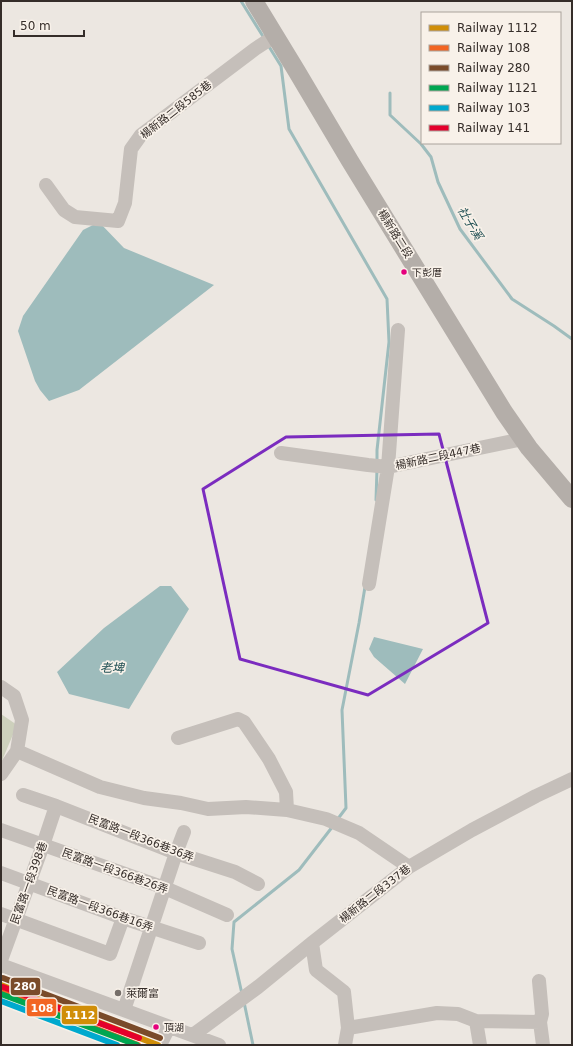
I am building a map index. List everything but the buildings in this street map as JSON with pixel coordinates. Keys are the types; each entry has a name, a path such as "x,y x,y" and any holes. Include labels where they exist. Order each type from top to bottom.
{"main road":[{"name":"楊新路二段","path":"254,1 350,162 500,407 523,439 572,499"}],"street":[{"name":"楊新路二段585巷","path":"46,185 64,210 75,217 118,221 125,203 131,149 140,135 255,49 275,36"},
{"path":"369,584 388,467 398,330"},
{"name":"楊新路二段447巷","path":"281,453 388,467 523,439"},
{"path":"1,687 14,696 22,720 17,751 1,774"},
{"path":"178,738 238,719 244,722 269,759 286,792 287,810"},
{"path":"17,751 100,787 144,798 181,803 208,809 246,807 287,810 326,819 359,833 409,867"},
{"name":"楊新路二段337巷","path":"193,1035 243,998 409,867 472,830 536,796 572,779"},
{"name":"民富路一段366巷36弄","path":"23,795 56,806 176,852 235,872 258,884"},
{"name":"民富路一段398巷","path":"1,960 56,806"},
{"name":"民富路一段366巷26弄","path":"1,830 165,888 227,915"},
{"path":"124,1010 184,832"},
{"name":"民富路一段366巷16弄","path":"1,873 123,918 199,943"},
{"path":"1,914 110,954 123,918"},
{"path":"312,943 316,970 344,992 348,1028 345,1045"},
{"path":"1,965 219,1045"},
{"path":"540,981 542,1014 540,1022 543,1045"},
{"path":"348,1028 437,1012 458,1014 476,1021 540,1022"},
{"path":"476,1021 480,1045"},
{"path":"160,1045 169,1027"}],"highlighted area":[{"path":"439,434 488,623 368,695 240,659 203,489 286,437"}],"green space":[{"path":"1,714 17,725 1,763"}],"water":[{"path":"99,222 124,248 214,285 79,390 49,401 35,381 18,331 23,316 83,230"},
{"name":"老埤","path":"160,586 171,586 189,609 129,709 69,694 57,672 104,628"},
{"path":"374,637 423,649 405,684 374,657 369,649"}],"waterway":[{"path":"241,1 264,38"},
{"path":"268,45 281,66 289,129 387,299 389,342 377,462"},
{"name":"社子溪","path":"390,93 390,115 421,144 431,157 438,182 460,229 512,299 572,339"},
{"path":"376,500 377,469"},
{"path":"337,820 346,808 342,710 365,587"},
{"path":"242,994 232,949 234,922 299,870 333,826"},
{"path":"244,1002 253,1045"}],"rail line":[{"name":"280","path":"3,978 160,1038"},
{"name":"1112","path":"1,985 158,1045"},
{"name":"141","path":"3,987 139,1038"},
{"name":"108","path":"1,992 138,1045"},
{"name":"1121","path":"1,994 137,1045"},
{"name":"103","path":"1,1001 117,1045"}],"place":[{"name":"下彭厝","path":"404,272"},
{"name":"萊爾富","path":"118,993"},
{"name":"頂湖","path":"156,1027"}]}
